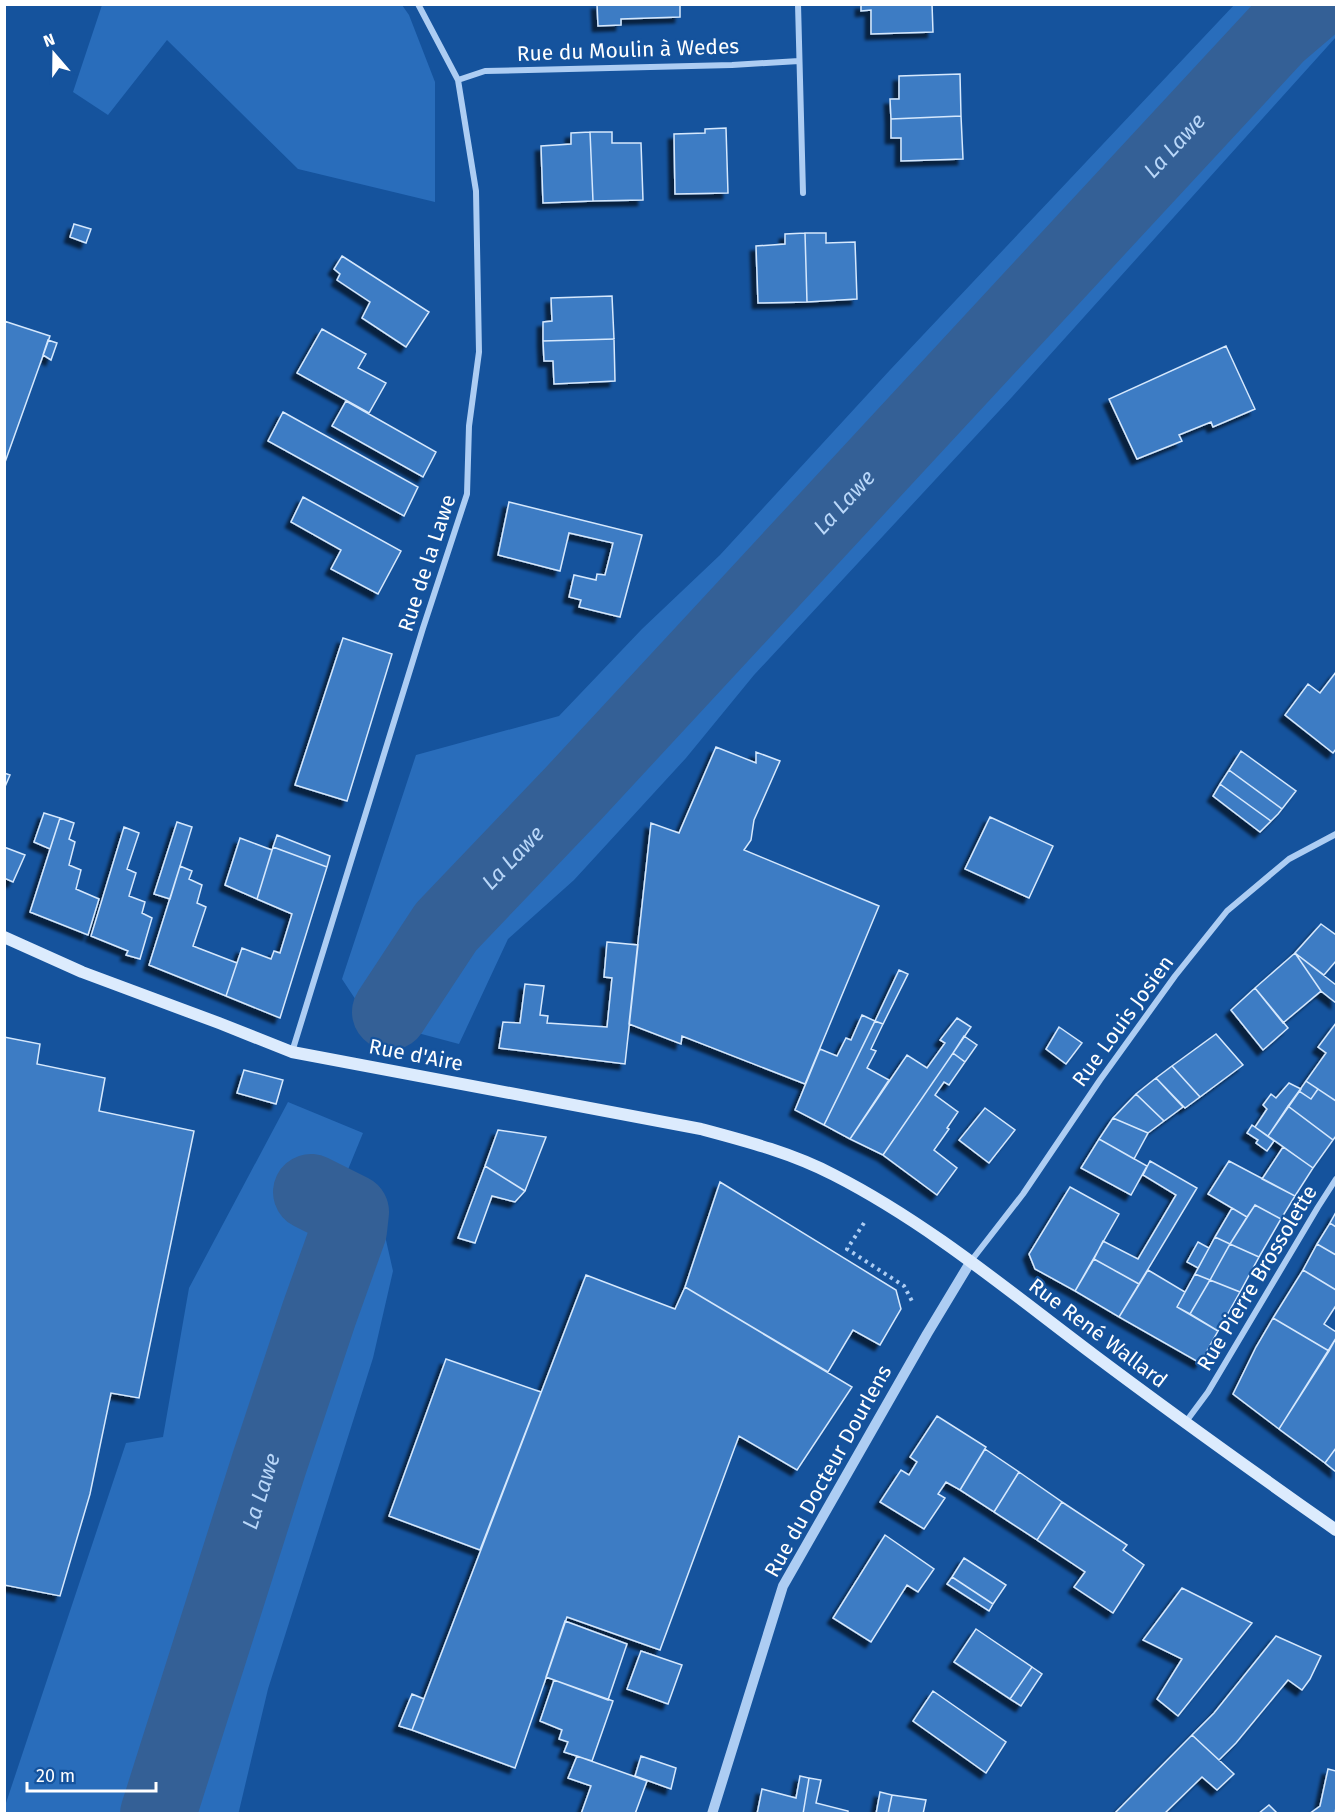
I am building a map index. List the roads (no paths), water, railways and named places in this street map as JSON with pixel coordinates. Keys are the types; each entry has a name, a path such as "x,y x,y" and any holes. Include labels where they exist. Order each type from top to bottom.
{"main road":[{"name":"Rue d'Aire","path":"4,937 82,972 292,1052 701,1129 763,1145 832,1173"},
{"name":"Rue René Wallard","path":"832,1173 879,1200 971,1262 1185,1423 1336,1530"}],"street":[{"name":"Rue de la Lawe","path":"292,1052 423,628 467,494 469,426 479,352 476,191 458,80 418,4"},
{"path":"798,4 803,194"},
{"name":"Rue du Moulin à Wedes","path":"458,80 485,71 732,65 799,61"},
{"name":"Rue Louis Josien","path":"971,1262 1023,1194 1175,975 1227,911 1289,859 1336,834"},
{"name":"Rue Pierre Brossolette","path":"1185,1423 1208,1392 1336,1179"},
{"name":"Rue du Docteur Dourlens","path":"712,1814 783,1586 927,1334 971,1262"}],"waterway":[{"name":"La Lawe","path":"390,1012 446,927 573,794 1278,33 1312,4"},
{"name":"La Lawe","path":"158,1814 269,1464 349,1230 351,1212 311,1192"}]}
